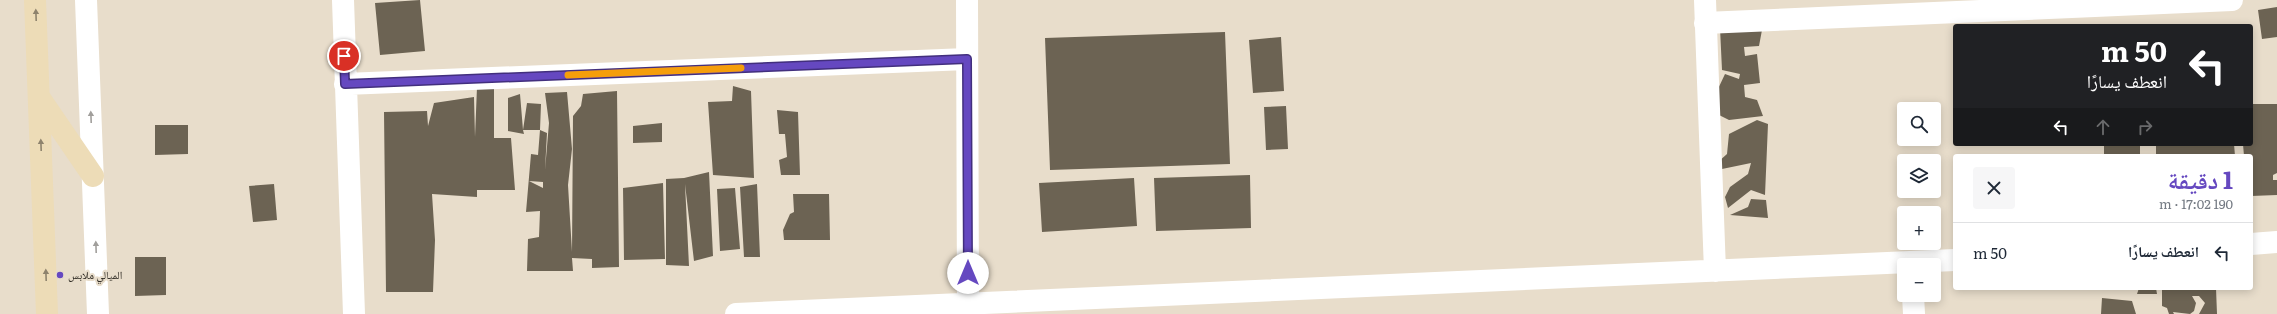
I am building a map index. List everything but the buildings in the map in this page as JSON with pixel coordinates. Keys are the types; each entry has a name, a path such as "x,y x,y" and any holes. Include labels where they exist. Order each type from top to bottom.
{"main road":[{"path":"35,0 47,314"},
{"path":"39,97 93,176"}],"street":[{"path":"86,0 98,314"},
{"path":"343,0 354,314"},
{"path":"967,0 968,304"},
{"path":"1705,0 1715,270"},
{"path":"1705,24 2232,0"},
{"path":"345,84 967,59"},
{"path":"2253,244 2277,242"},
{"path":"1941,261 1953,260"},
{"path":"736,314 837,312 968,304 1715,270 1897,264"},
{"path":"1913,302 1914,314"}],"slow traffic":[{"path":"568,75 741,68"}],"place":[{"name":"الميالي ملابس","path":"60,275"}],"route":[{"path":"344,56 345,84 967,59 968,273"}]}
